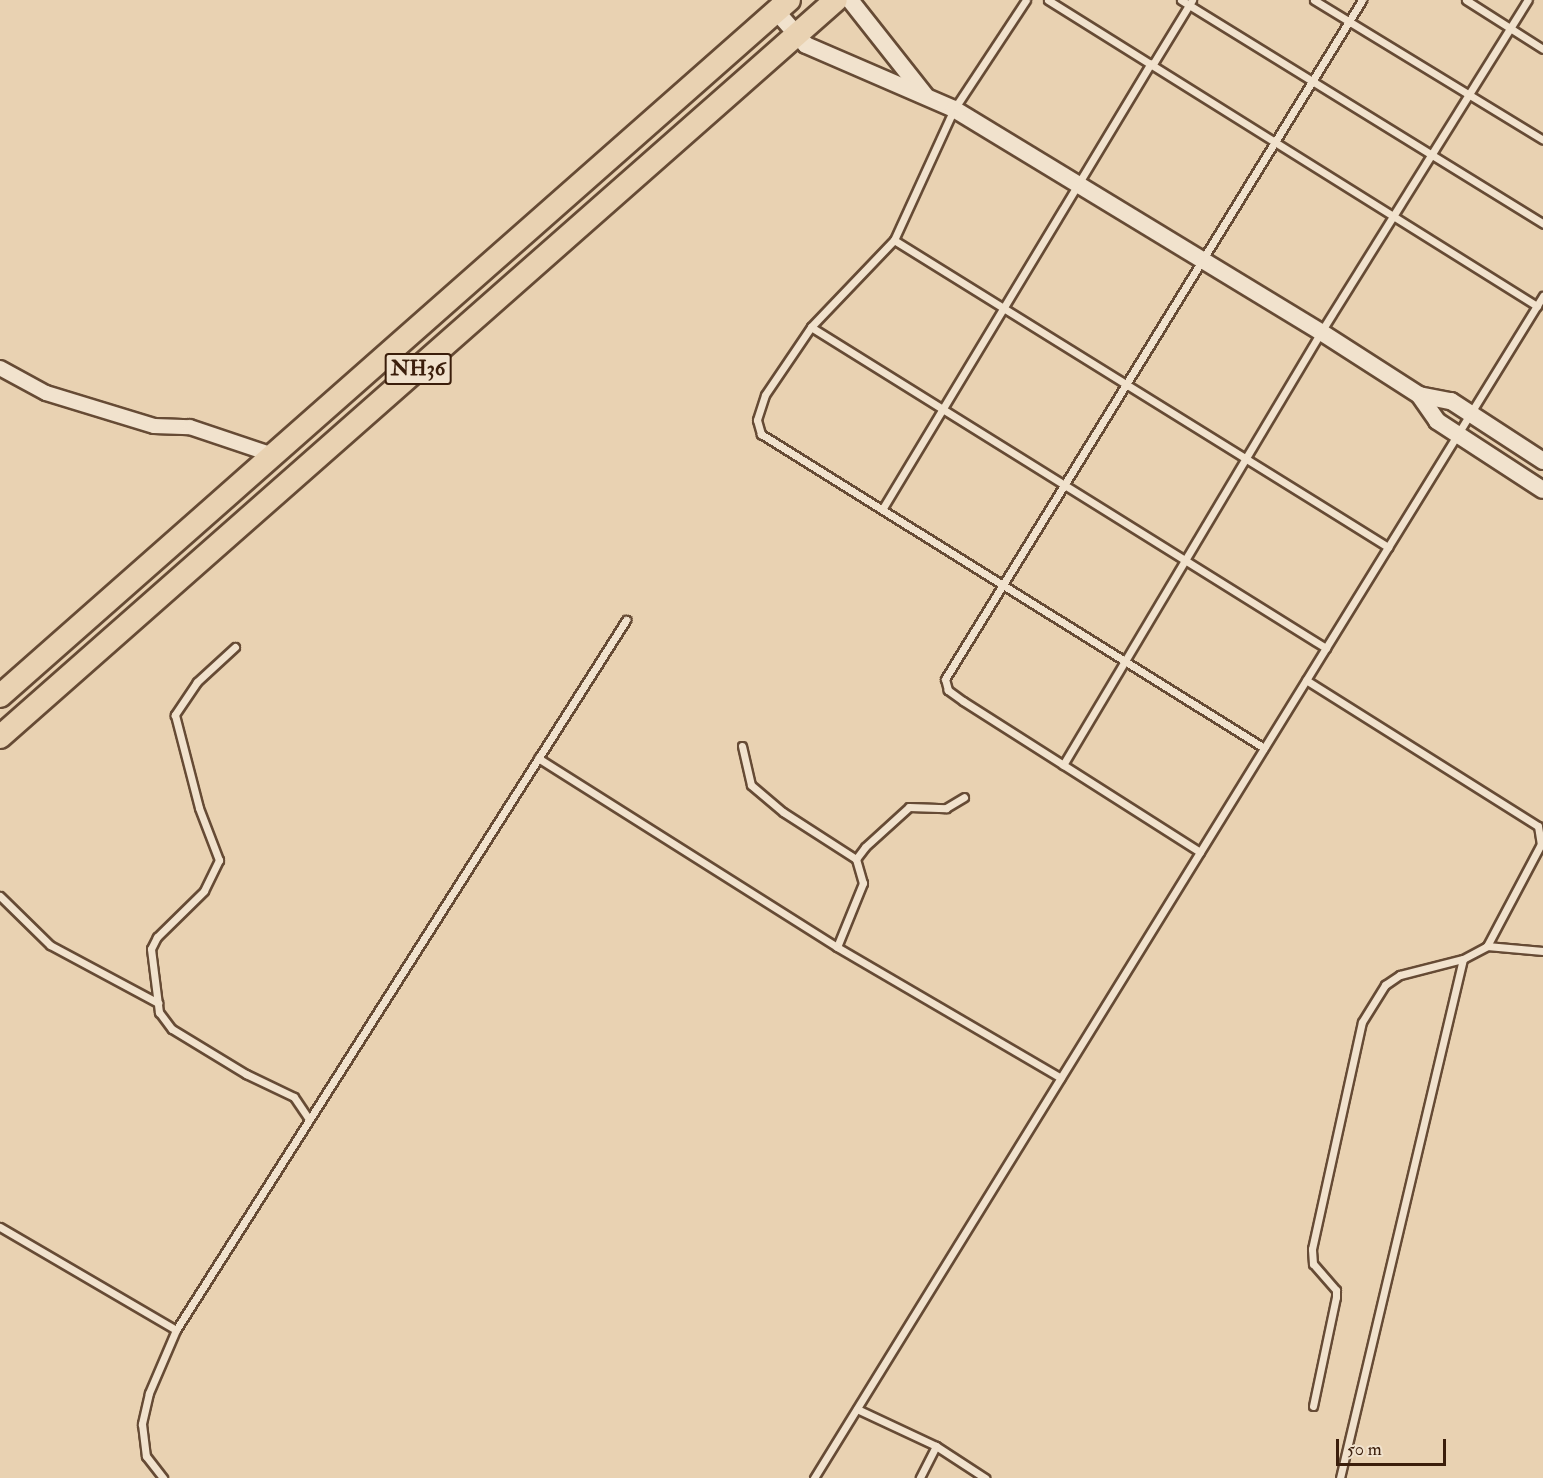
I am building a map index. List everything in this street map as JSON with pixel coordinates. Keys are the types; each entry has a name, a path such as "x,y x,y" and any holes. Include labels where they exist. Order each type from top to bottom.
{"highway":[{"name":"NH36","path":"0,737 836,0"},
{"name":"NH36","path":"0,696 777,4"}],"street":[{"path":"850,0 927,98"},
{"path":"777,4 795,36 806,45 954,109 1321,332 1419,395 1437,421 1543,490"},
{"path":"0,368 46,393 154,426 190,427 273,455"},
{"path":"1419,395 1451,400 1543,461"}],"lane":[{"path":"1026,0 954,109 894,240 811,327 765,395 757,420 761,434 1125,658 1264,748"},
{"path":"1048,0 1277,141 1537,306"},
{"path":"1181,0 1191,2 1543,224"},
{"path":"1314,0 1543,140"},
{"path":"1200,852 948,690 945,679 1202,260 1315,81 1362,0"},
{"path":"1466,0 1543,49"},
{"path":"1063,765 1321,332 1396,217 1528,0"},
{"path":"882,508 942,407 1007,307 1151,63 1191,2"},
{"path":"894,240 1007,307 1388,547"},
{"path":"814,1478 1543,296"},
{"path":"811,327 1065,483 1326,648"},
{"path":"163,1478 146,1456 142,1424 149,1394 176,1330 626,620"},
{"path":"235,647 197,682 176,715 199,808 219,860 204,891 157,937 151,949 159,1012 171,1029 246,1074 294,1097 309,1119"},
{"path":"1306,680 1538,826 1542,844 1487,946 1463,959 1400,975 1385,985 1362,1022 1312,1249 1313,1264 1336,1290 1313,1406"},
{"path":"742,746 751,785 783,812 856,859 863,883 837,947"},
{"path":"538,758 837,947 1061,1078"},
{"path":"856,859 865,847 909,807 946,808 964,797"},
{"path":"0,896 50,945 158,1004"},
{"path":"1487,946 1543,951"},
{"path":"1340,1478 1463,959"},
{"path":"0,1227 176,1330"},
{"path":"857,1409 936,1446 985,1478"},
{"path":"920,1478 936,1446"}]}
